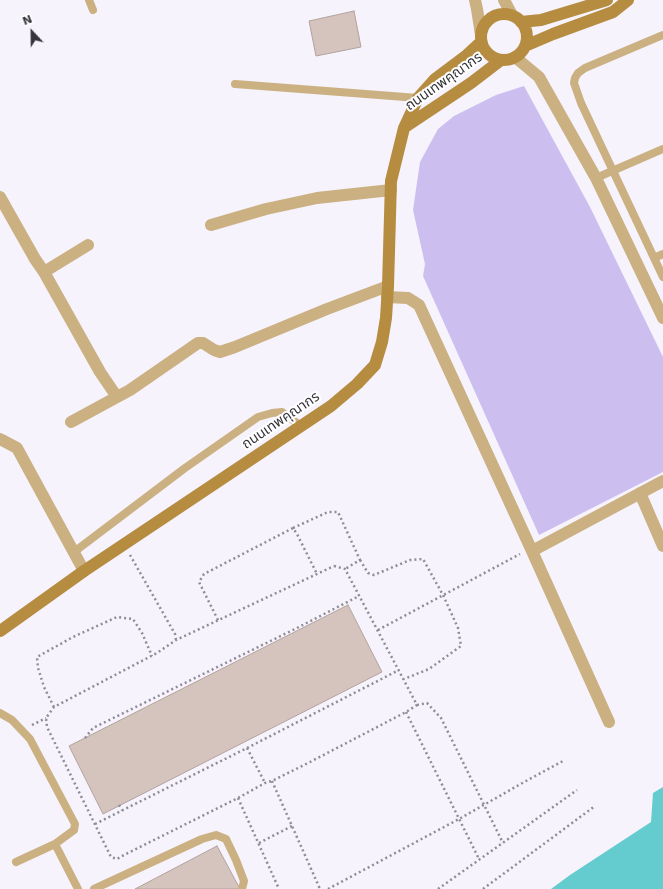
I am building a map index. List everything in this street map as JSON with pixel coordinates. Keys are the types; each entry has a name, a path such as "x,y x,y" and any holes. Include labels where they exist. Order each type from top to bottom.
{"main road":[{"path":"516,18 525,29 527,37 525,46 521,52 508,60 501,60 488,55 484,49 481,39 483,27 488,20 495,16 503,14 516,18 541,20 607,0"},
{"path":"525,46 613,12 628,0"},
{"name":"ถนนเทพคุณากร","path":"0,631 84,571 332,406 358,384 375,365 382,342 386,318 391,181 404,128 418,98 435,80 467,56 481,39"},
{"name":"ถนนเทพคุณากร","path":"404,128 471,83 501,60"}],"street":[{"path":"475,0 481,39"},
{"path":"504,0 516,18"},
{"path":"515,57 539,77 596,178 663,318"},
{"path":"211,225 266,209 317,198 391,190"},
{"path":"0,197 100,372 117,397"},
{"path":"44,272 88,245"},
{"path":"71,422 130,390 198,343 203,343 220,352 327,309 388,292 408,298 419,305 609,722"},
{"path":"0,439 17,448 84,571"},
{"path":"531,550 663,480"},
{"path":"640,493 663,546"}],"lane":[{"path":"89,0 93,10"},
{"path":"663,35 585,68 578,72 574,83 581,103 663,277"},
{"path":"236,84 418,98"},
{"path":"596,178 663,149"},
{"path":"654,258 663,254"},
{"path":"74,552 185,468 258,418 272,413 282,412 300,426"},
{"path":"0,713 12,720 30,739 75,824 74,830 55,844 16,862"},
{"path":"96,888 202,839 216,835 226,839 244,881 242,889"},
{"path":"55,844 78,889"}],"path":[{"path":"218,620 200,582 204,574 293,528 328,512 338,512 360,560 368,573 374,575 410,560 423,558 458,628 461,646 429,669 404,679"},
{"path":"293,528 317,574"},
{"path":"124,544 175,634 176,640"},
{"path":"378,630 531,550"},
{"path":"22,731 46,718 54,706 152,656 176,640 334,566 345,569 360,560"},
{"path":"345,569 417,705"},
{"path":"85,738 93,728 359,596"},
{"path":"54,706 44,687 38,668 37,657 73,637 117,617 133,619 142,633 152,656"},
{"path":"95,824 399,670"},
{"path":"46,718 47,727 111,857 117,859 272,781 417,705 427,703 441,718 503,843"},
{"path":"406,712 480,859"},
{"path":"247,748 266,783"},
{"path":"328,889 563,761"},
{"path":"272,781 320,889"},
{"path":"438,889 577,790"},
{"path":"238,798 279,889"},
{"path":"120,805 122,810"},
{"path":"483,889 595,806"},
{"path":"259,843 292,826"}],"shaded area":[{"path":"524,86 590,207 663,357 663,472 539,535 423,276 425,264 413,210 420,162 438,129 454,116 496,95"}],"water":[{"path":"663,787 663,889 551,889 651,822 653,793"}],"building":[{"path":"354,11 361,47 316,56 309,21"},
{"path":"348,605 382,672 103,814 69,746"},
{"path":"217,846 240,889 135,889"}]}
